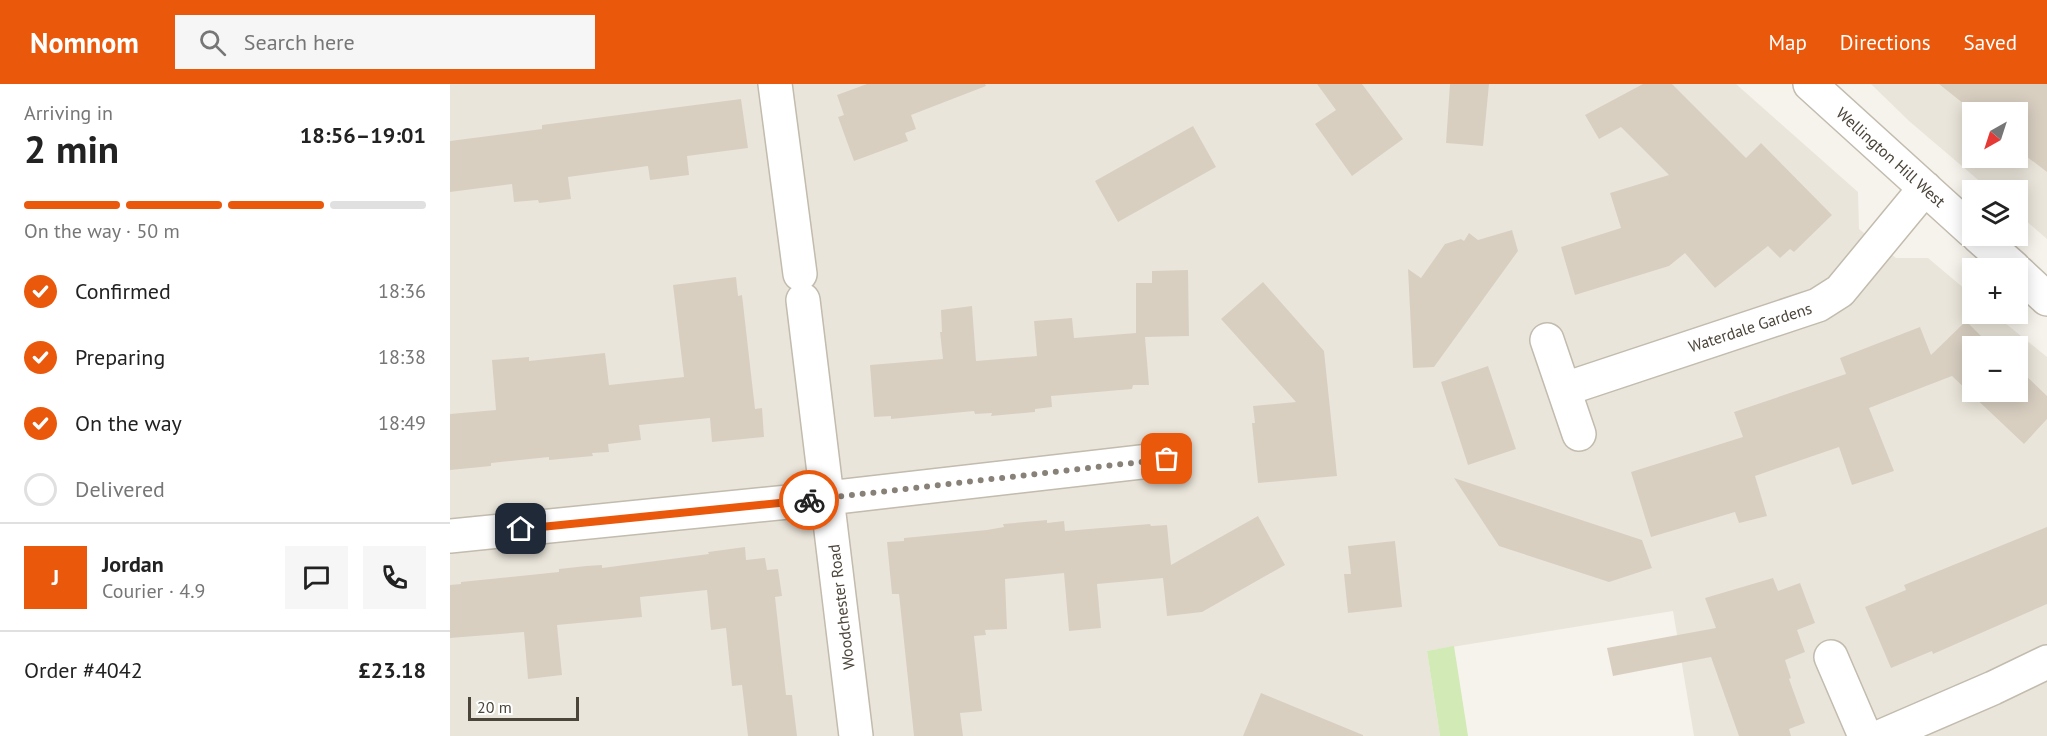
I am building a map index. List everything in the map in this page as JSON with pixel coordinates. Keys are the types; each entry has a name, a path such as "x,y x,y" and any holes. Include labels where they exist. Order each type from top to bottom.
{"street":[{"name":"Woodchester Road","path":"775,84 856,736"},
{"name":"Wellington Hill West","path":"1810,84 1962,222"},
{"name":"Waterdale Gardens","path":"1565,388 1818,305 1840,291 1925,188"},
{"path":"1989,246 2003,258"},
{"path":"2028,281 2047,298"},
{"path":"1547,340 1579,434"},
{"path":"450,536 828,498 1167,459"},
{"path":"1831,657 1865,736"},
{"path":"1882,736 2047,662"}],"shaded area":[{"path":"450,84 1736,84 1858,192 1859,229 1896,258 1928,258 1962,287 1962,324 2006,324 2021,336 1962,336 1962,402 2028,402 2028,342 2047,357 2047,736 1694,736 1673,611 1427,651 1440,736 450,736"},
{"path":"1871,84 2047,84 2047,239 2028,223 2028,180 1978,180 1964,168 2028,168 2028,102 1962,102 1962,166 1909,121"}],"green space":[{"path":"1454,646 1468,736 1440,736 1427,651"}],"building":[{"path":"867,84 985,84 986,86 911,115 916,129 905,133 908,141 854,161 838,117 844,115 837,95"},
{"path":"1317,84 1362,84 1403,139 1352,176 1315,124 1336,110"},
{"path":"1450,84 1489,84 1483,146 1446,143"},
{"path":"1643,84 1672,84 1746,158 1761,143 1832,215 1794,252 1790,249 1780,258 1768,246 1715,288 1685,253 1669,266 1575,295 1561,247 1621,228 1610,193 1669,175 1621,127 1599,139 1585,115"},
{"path":"1939,84 2047,84 2047,172 2028,158 2028,102 1962,102"},
{"path":"741,99 748,148 687,156 689,175 650,180 648,166 568,177 571,199 539,203 538,200 514,202 512,184 450,192 450,141 542,129 542,125"},
{"path":"1193,126 1216,167 1118,222 1095,181"},
{"path":"1512,230 1518,251 1434,367 1413,368 1408,269 1421,278 1445,244 1461,239 1464,241 1469,233 1478,240"},
{"path":"1188,270 1189,336 1145,337 1149,385 1133,385 1132,389 1051,396 1052,407 1035,409 1035,412 991,416 992,413 975,414 974,411 891,419 891,416 874,417 870,365 943,359 940,332 942,332 941,310 972,306 976,361 1037,356 1034,321 1072,318 1074,338 1136,333 1136,283 1152,283 1152,271"},
{"path":"736,277 738,296 742,295 755,409 762,408 764,437 712,442 710,418 639,425 641,440 608,444 609,452 592,453 593,456 549,460 549,457 450,470 450,414 496,410 492,360 529,357 529,361 605,353 609,385 684,377 673,285"},
{"path":"1263,282 1324,351 1337,476 1258,483 1252,423 1255,423 1253,406 1296,402 1221,319"},
{"path":"1963,324 1969,324 1981,336 1962,336 1962,385 1952,376 1869,408 1894,471 1852,485 1839,447 1755,476 1767,516 1739,523 1735,512 1651,537 1631,472 1743,437 1734,412 1846,374 1840,358 1920,327 1931,355"},
{"path":"1488,366 1516,449 1468,465 1441,382"},
{"path":"2028,378 2047,396 2047,419 2024,444 1980,402 2028,402"},
{"path":"1454,478 1642,540 1652,568 1609,582 1499,546"},
{"path":"1258,516 1285,565 1202,612 1167,616 1163,578 1097,584 1101,628 1069,631 1064,573 1005,579 1007,629 985,630 986,635 974,636 982,711 960,713 963,736 914,736 899,594 892,594 887,542 904,541 904,538 987,530 1004,527 1003,524 1047,520 1047,523 1064,521 1065,531 1150,524 1151,526 1167,525 1171,565"},
{"path":"2047,527 2047,604 1933,654 1932,651 1891,668 1865,607 1906,590 1904,585"},
{"path":"1395,541 1402,607 1348,613 1344,574 1351,574 1348,546"},
{"path":"745,547 746,560 765,558 767,570 778,569 782,596 775,597 786,695 792,695 797,736 748,736 742,685 732,686 726,628 711,630 707,590 640,597 642,617 557,625 562,675 528,679 524,632 450,638 450,585 559,572 559,569 602,565 602,568"},
{"path":"1773,578 1778,591 1800,583 1815,623 1797,630 1805,652 1785,660 1791,678 1789,679 1805,723 1789,729 1791,736 1739,736 1711,657 1613,676 1607,648 1716,628 1705,598"},
{"path":"1261,693 1363,735 1363,736 1243,736"}],"way so far":[{"path":"809,500 1167,459"}],"route":[{"path":"521,529 809,500"}]}
